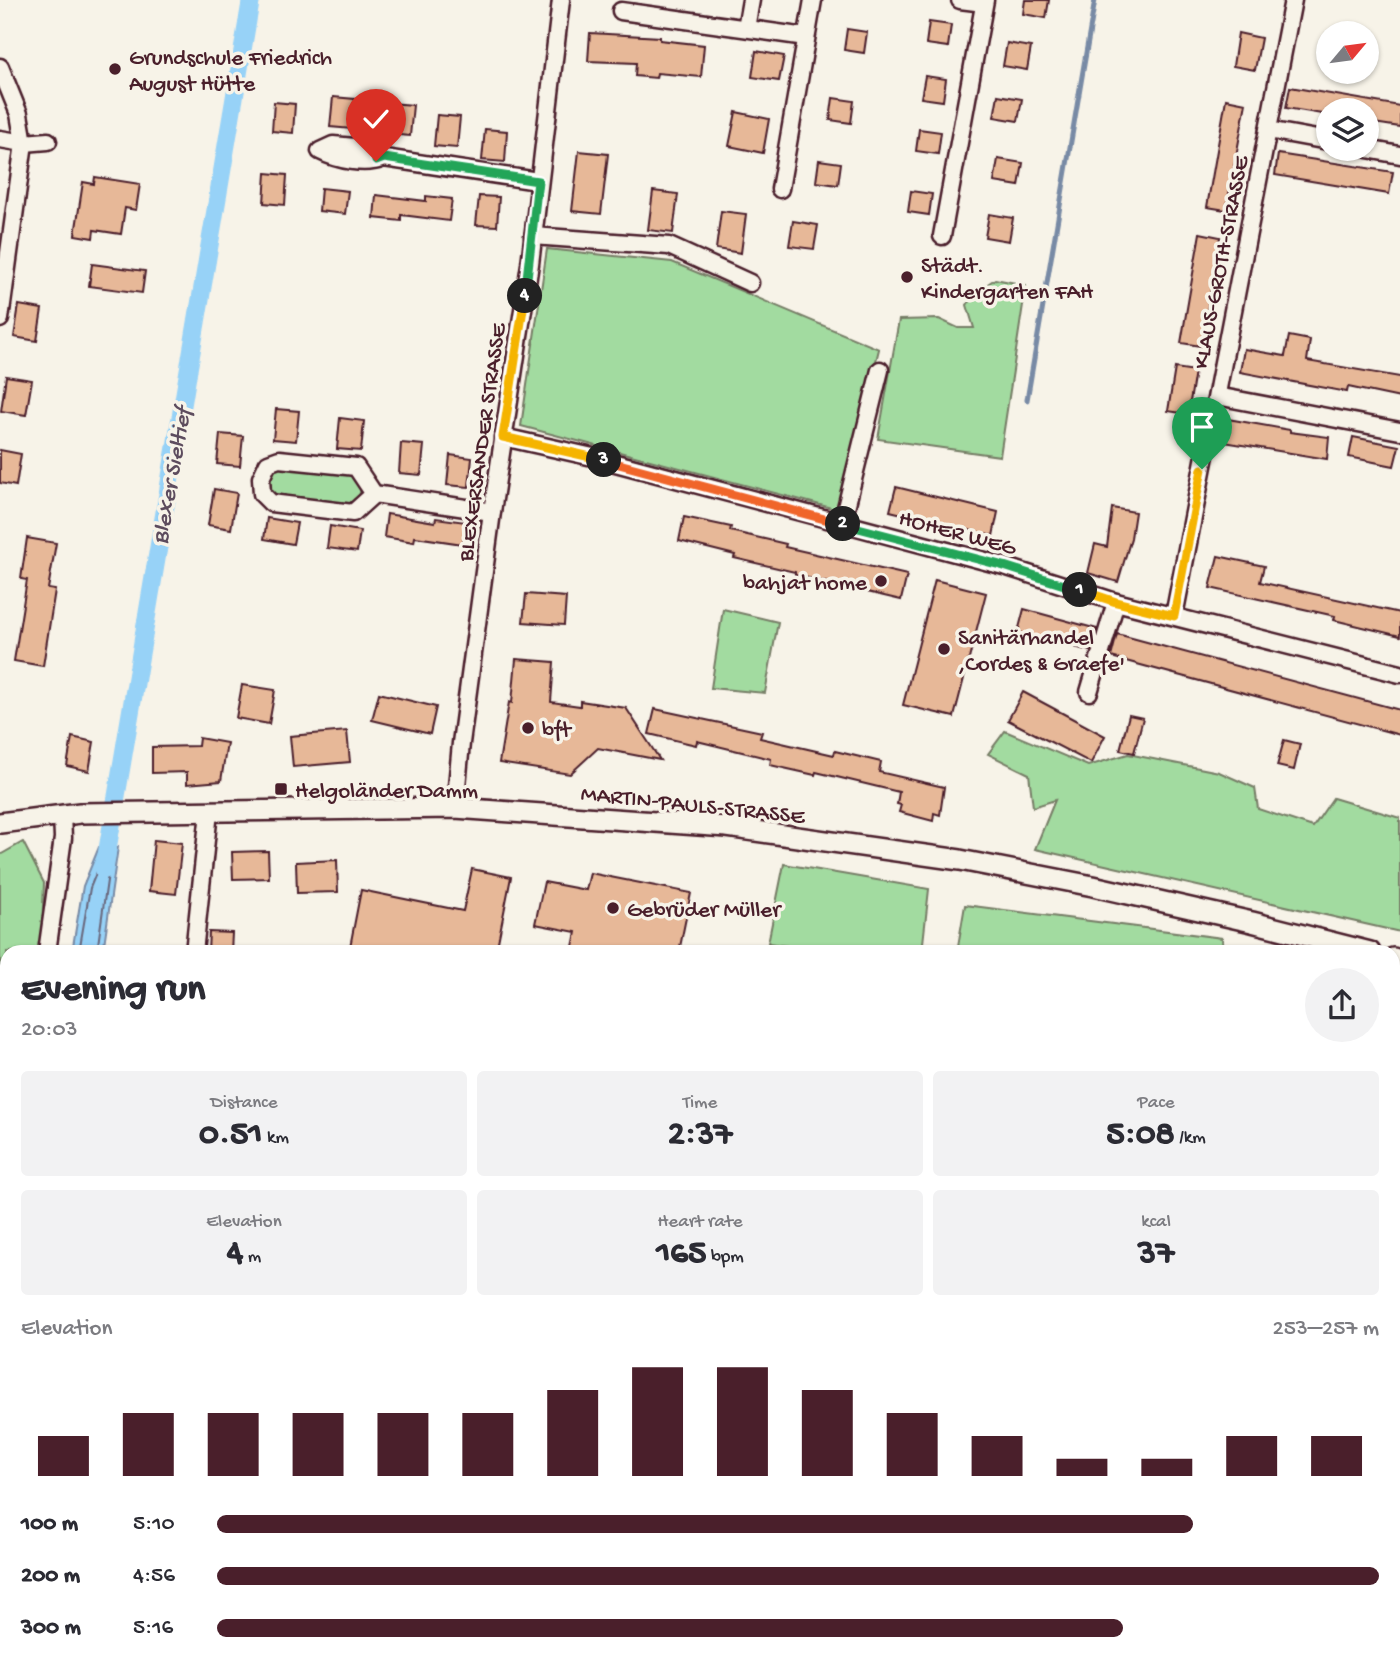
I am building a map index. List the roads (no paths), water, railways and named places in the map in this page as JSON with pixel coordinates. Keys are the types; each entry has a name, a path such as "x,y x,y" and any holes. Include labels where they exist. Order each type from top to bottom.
{"street":[{"name":"BLEXERSANDER STRASSE","path":"456,808 461,743 533,236 561,0"},
{"path":"746,28 751,0"},
{"path":"780,189 813,0"},
{"path":"942,236 984,1 960,0"},
{"name":"KLAUS-GROTH-STRASSE","path":"1174,616 1293,0"},
{"path":"621,11 806,37"},
{"path":"0,67 19,114 24,143 0,319"},
{"path":"1268,130 1316,139"},
{"path":"0,139 24,143 48,141"},
{"path":"1379,151 1400,155"},
{"path":"384,158 538,181"},
{"path":"533,236 668,246 750,283"},
{"path":"842,524 880,370"},
{"path":"1217,396 1400,431"},
{"name":"HOHER WEG","path":"503,437 593,457 1004,566 1116,602 1400,674"},
{"path":"374,494 353,513 271,503 262,494 261,478 268,463 279,458 356,467 374,494 492,512"},
{"path":"1089,692 1116,602"},
{"name":"MARTIN-PAULS-STRASSE","path":"0,823 71,813 456,808 727,827 960,860 1146,898 1341,945"},
{"path":"195,945 209,812"},
{"path":"48,945 63,838 71,813"}],"water":[{"path":"99,847 118,847 104,945 73,945 83,886"}],"waterway":[{"name":"Blexer Sieltief","path":"104,870 251,0"},
{"path":"1027,400 1095,0"}],"place":[{"name":"Grundschule Friedrich August Hütte","path":"115,69"},
{"name":"Städt. Kindergarten FAH","path":"907,277"},
{"name":"bahjat home","path":"881,581"},
{"name":"Sanitärhandel ,Cordes & Graefe'","path":"944,649"},
{"name":"bft","path":"528,728"},
{"name":"Helgoländer Damm","path":"281,789"},
{"name":"Gebrüder Müller","path":"613,908"}]}
